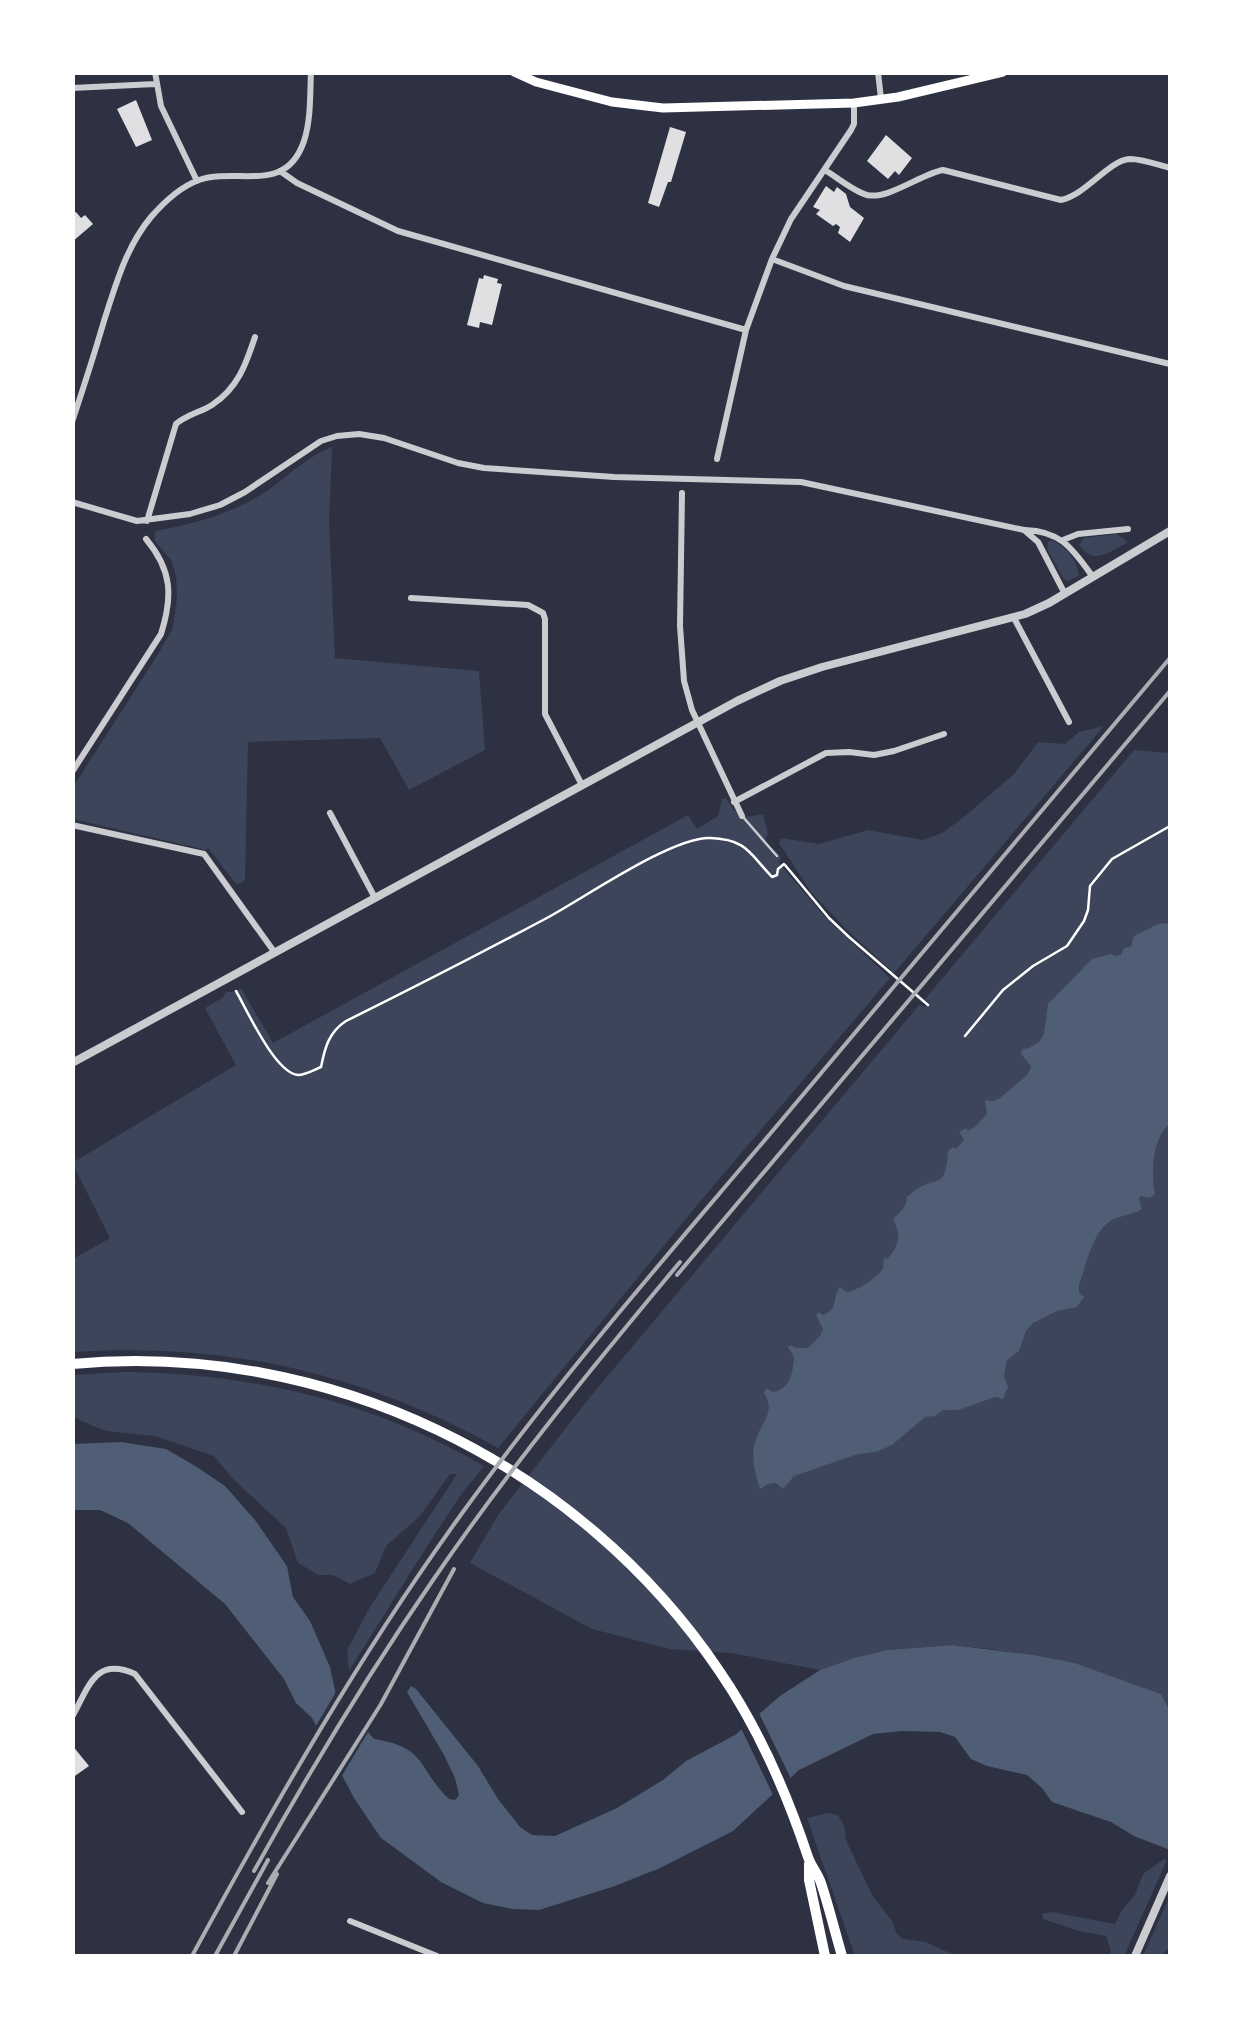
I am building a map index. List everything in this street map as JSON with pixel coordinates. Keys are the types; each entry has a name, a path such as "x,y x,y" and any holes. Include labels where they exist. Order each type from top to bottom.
{"main road":[{"path":"514,72 552,86 644,108 854,103 1002,72"},
{"path":"72,1364 144,1361 212,1365 314,1384 426,1423 482,1452 564,1506 618,1552 663,1598 736,1697 792,1810 809,1862 820,1879 842,1956"},
{"path":"809,1862 824,1956"}],"street":[{"path":"155,72 161,106 196,181"},
{"path":"72,422 126,256 140,233 158,209 196,181 258,178 280,171 298,154 306,136 310,72"},
{"path":"878,72 882,100"},
{"path":"72,88 155,84"},
{"path":"717,459 746,330 772,259 791,219 851,130 854,103"},
{"path":"825,170 868,195 885,194 943,170 1061,200 1073,197 1123,160 1170,168"},
{"path":"280,171 297,183 398,230 746,330"},
{"path":"772,259 844,286 1170,364"},
{"path":"147,522 176,424 209,407 229,390 243,371 255,337"},
{"path":"72,502 130,521 190,514 246,492 320,441 348,434 384,438 458,463 499,470 801,482 1044,532 1063,540 1093,577"},
{"path":"682,493 680,654 688,696 742,816"},
{"path":"1024,530 1038,542 1065,594"},
{"path":"1063,540 1078,534 1128,530"},
{"path":"72,1063 737,701 798,674 1014,618 1065,594 1170,532"},
{"path":"72,772 161,634 168,609 168,577 146,539"},
{"path":"411,598 528,604 543,614 545,714 582,785"},
{"path":"1014,618 1069,722"},
{"path":"734,802 826,753 894,752 944,734"},
{"path":"330,814 375,898"},
{"path":"72,825 204,854 275,953"},
{"path":"72,1717 98,1673 112,1667 136,1674 242,1812"},
{"path":"1135,1956 1170,1876"},
{"path":"350,1921 437,1956"}],"lane":[{"path":"742,816 778,856"}],"path":[{"path":"965,1036 1003,990 1067,946 1084,921 1090,886 1112,859 1170,826"},
{"path":"236,991 278,1063 292,1074 305,1074 321,1067 334,1028 346,1020 688,842 707,838 742,845 772,877 784,864"},
{"path":"778,856 829,918 928,1005"}],"shaded area":[{"path":"332,447 329,522 335,658 479,671 485,750 409,790 380,738 248,742 245,880 237,885 208,848 73,819 73,787 173,628 176,576 171,560 155,541 155,531 241,506"},
{"path":"1117,534 1128,542 1102,555 1090,555 1079,545 1084,538"},
{"path":"1051,540 1070,554 1079,576 1067,581 1063,578 1047,549"},
{"path":"1104,726 894,973 811,892 779,843 781,838 819,844 868,830 923,840 942,833 964,817 1014,774 1038,742 1065,744 1079,732"},
{"path":"1134,750 1170,753 1170,1711 1161,1694 1075,1663 990,1649 953,1645 887,1650 820,1670 731,1653 670,1649 592,1629 470,1563 498,1515 590,1397 920,1004 925,1007 929,1003 925,999"},
{"path":"726,798 741,815 763,814 768,833 764,843 779,854 779,863 828,920 890,978 498,1448 396,1400 293,1368 185,1352 73,1352 73,1259 110,1238 72,1163 236,1065 205,1008 226,992 241,988 273,1043 688,815 697,829 718,816 722,799"},
{"path":"1170,923 1170,1124 1156,1146 1155,1194 1150,1198 1141,1196 1142,1209 1112,1220 1100,1232 1079,1284 1079,1293 1084,1297 1077,1307 1057,1311 1026,1331 1019,1351 1007,1360 1004,1376 1008,1387 1003,1399 995,1397 958,1410 943,1410 925,1417 892,1445 876,1452 858,1454 794,1476 783,1489 776,1483 760,1489 753,1452 769,1406 764,1393 766,1388 773,1392 783,1388 790,1379 794,1357 788,1347 808,1348 823,1329 816,1315 831,1310 840,1287 846,1292 856,1289 883,1269 884,1257 887,1259 897,1245 898,1230 893,1220 907,1197 942,1177 948,1151 964,1140 959,1132 975,1127 987,1114 985,1100 1000,1098 1028,1074 1031,1066 1021,1054 1022,1049 1039,1042 1044,1034 1048,1004 1092,959 1121,955 1124,948 1131,947 1134,936 1158,924"},
{"path":"125,1372 219,1378 310,1395 399,1424 484,1466 460,1496 349,1671 347,1650 370,1607 457,1474 450,1474 420,1516 386,1546 375,1573 350,1584 333,1575 318,1575 298,1563 286,1528 214,1456 155,1436 106,1431 73,1415 73,1375"},
{"path":"121,1442 166,1449 225,1486 287,1566 293,1597 310,1621 330,1667 336,1695 374,1739 413,1753 439,1788 455,1800 459,1795 455,1778 407,1692 411,1686 416,1689 478,1766 520,1827 532,1835 555,1836 617,1808 686,1761 735,1735 780,1696 820,1670 887,1650 953,1645 1075,1663 1161,1694 1170,1711 1170,1850 1111,1822 1052,1802 1027,1775 971,1759 955,1737 940,1732 902,1731 873,1734 799,1770 733,1831 660,1868 539,1910 483,1903 441,1882 381,1838 354,1798 312,1718 296,1703 284,1679 225,1604 128,1523 100,1510 73,1510 72,1444"},
{"path":"827,1813 838,1815 844,1825 846,1840 872,1895 897,1934 954,1955 971,1956 855,1956 807,1818"},
{"path":"1167,1860 1124,1956 1110,1956 1106,1936 1043,1919 1042,1914 1052,1912 1115,1924 1135,1895 1143,1874"},
{"path":"1170,1895 1170,1946 1162,1956 1143,1956"}],"pier":[{"path":"339,1687 371,1727 340,1779 313,1731"},
{"path":"757,1709 793,1783 775,1799 739,1724"}],"building":[{"path":"136,100 152,140 136,147 117,109"},
{"path":"670,127 686,132 659,207 648,203"},
{"path":"886,135 912,158 899,175 895,171 888,179 867,161"},
{"path":"826,186 834,192 837,187 846,194 850,207 864,218 850,242 838,233 840,227 816,214 820,210 813,207"},
{"path":"76,212 93,224 72,242 72,215"},
{"path":"484,275 502,284 492,325 480,322 479,328 467,325 479,278"},
{"path":"72,1745 89,1766 72,1778"}],"railway":[{"path":"192,1956 352,1677 497,1466 613,1319 1170,658"},
{"path":"677,1275 1170,691"},
{"path":"254,1871 340,1723 433,1580 553,1418 680,1262"},
{"path":"268,1883 381,1704 454,1569"},
{"path":"215,1956 268,1860"},
{"path":"234,1956 277,1874"}]}
